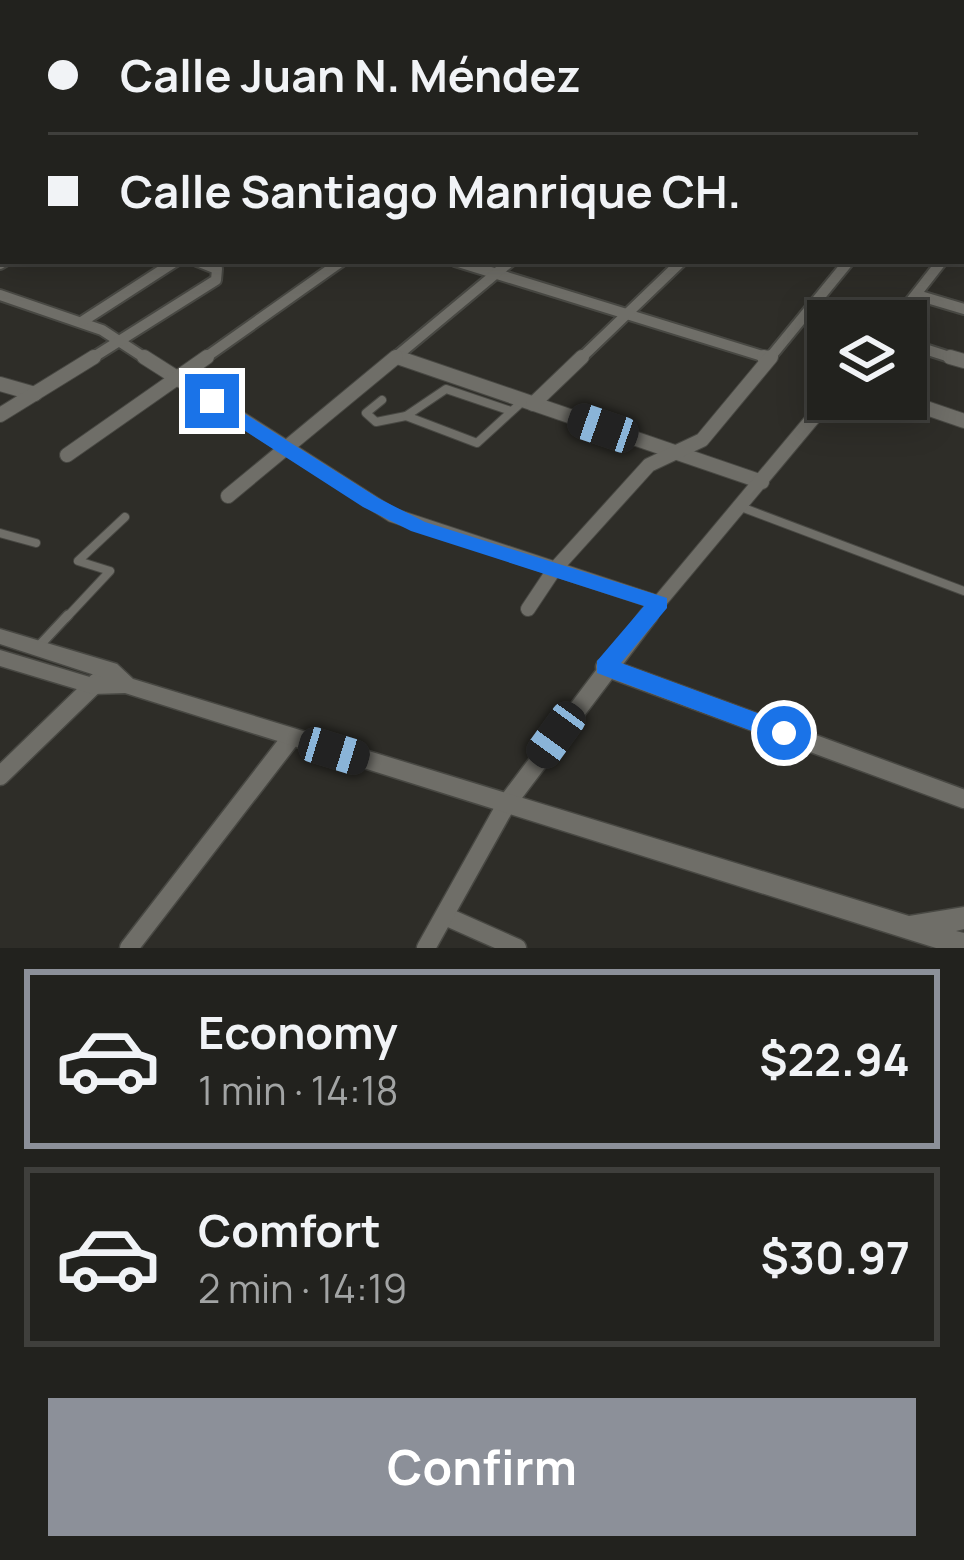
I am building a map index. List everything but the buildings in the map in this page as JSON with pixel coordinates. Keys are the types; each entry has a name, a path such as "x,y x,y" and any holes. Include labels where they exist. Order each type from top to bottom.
{"street":[{"path":"83,321 171,264"},
{"path":"0,415 216,280 219,272 207,264"},
{"path":"68,454 337,264"},
{"path":"465,264 769,358"},
{"path":"228,496 507,264"},
{"path":"528,402 679,264"},
{"path":"527,610 554,570 649,465 702,440 847,264"},
{"path":"913,300 940,264"},
{"path":"0,295 83,321 122,342 405,521 659,603"},
{"path":"917,295 964,309"},
{"path":"927,350 964,361"},
{"path":"397,357 762,482"},
{"path":"0,383 35,394"},
{"path":"927,408 964,421"},
{"path":"425,948 507,803 605,667 812,420"},
{"path":"0,636 38,647 109,680"},
{"path":"0,658 109,680 914,926 958,935"},
{"path":"605,667 964,799"},
{"path":"0,776 109,680"},
{"path":"129,948 291,738"},
{"path":"445,916 517,948"}],"lane":[{"path":"382,400 366,413 376,422 406,416 446,389 512,411"},
{"path":"406,416 477,443 528,402"},
{"path":"740,507 964,591"},
{"path":"38,647 110,571 78,561 125,517"},
{"path":"0,533 36,543"}],"route":[{"path":"212,401 370,502 418,527 659,603 605,667 784,733"}]}
